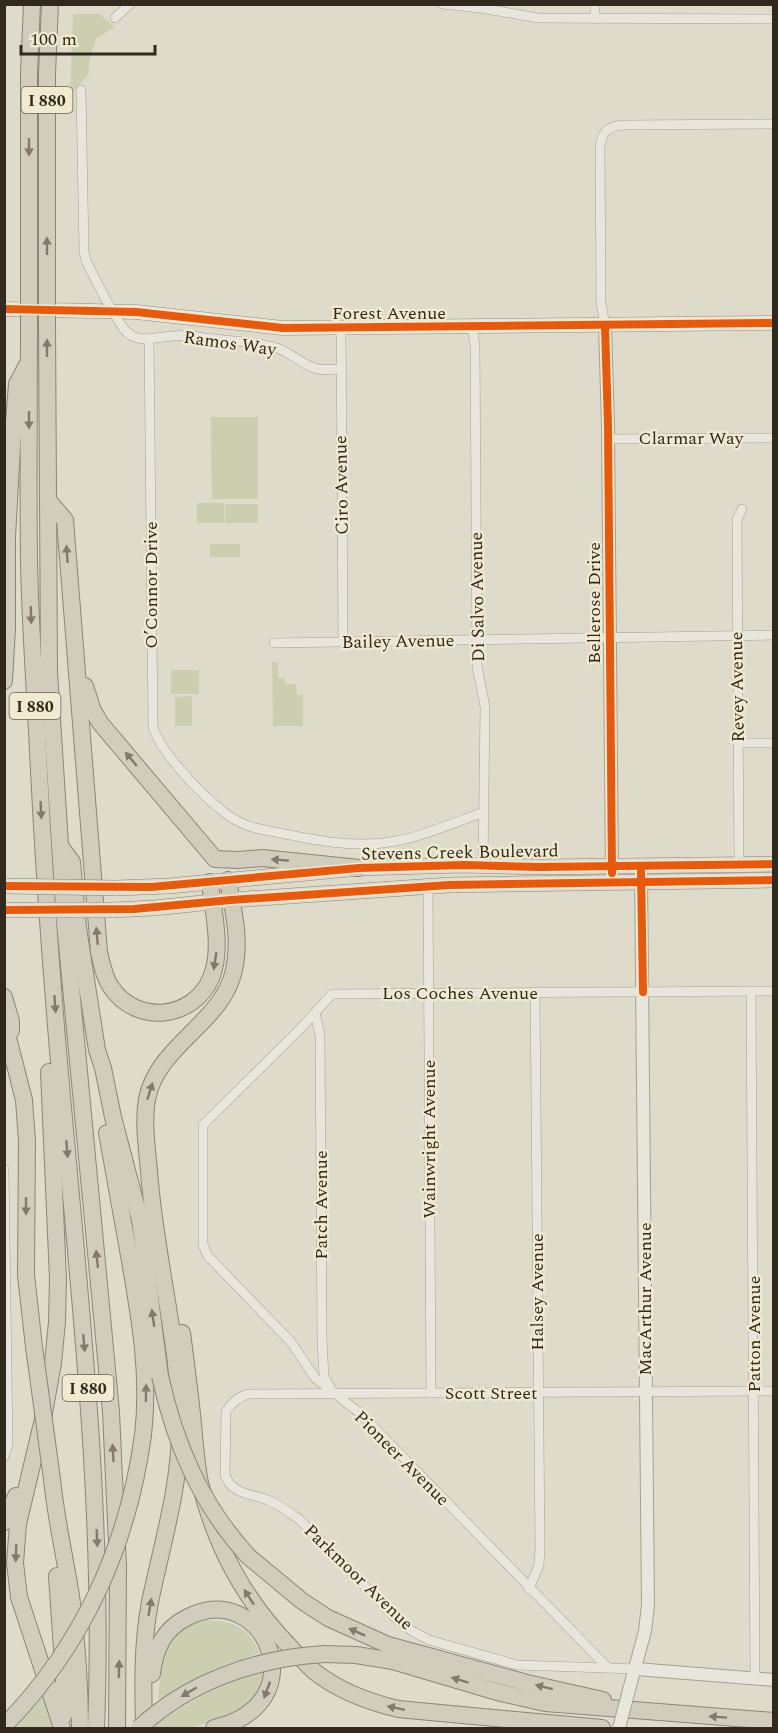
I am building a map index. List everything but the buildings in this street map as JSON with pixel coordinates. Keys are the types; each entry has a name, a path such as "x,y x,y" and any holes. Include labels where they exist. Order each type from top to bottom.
{"highway":[{"name":"I 880","path":"32,4 29,73 29,564 42,825 96,1509 98,1643 96,1728"},
{"name":"I 880","path":"50,4 46,74 49,672 59,845 73,1015 111,1412 119,1589 117,1728"},
{"path":"4,681 8,628 7,537 12,447 17,384 29,362"},
{"path":"48,500 65,520 99,952 105,976 118,996 138,1010 148,1013 175,1011 197,999 206,987 216,962 217,947 210,882"},
{"path":"74,642 87,696 97,718 210,854 221,860 262,858 359,868"},
{"path":"59,845 72,862 78,928 97,1050 140,1220 160,1376 173,1427 197,1484 226,1530 249,1557 310,1607 387,1645 565,1692 604,1700 642,1703 662,1712"},
{"path":"145,1728 143,1681 147,1623 175,1486 180,1427 172,1340 151,1195 147,1149 147,1100 154,1078 172,1051 212,1011 230,985 237,953 235,916 228,880"},
{"path":"4,997 11,1021 11,1044"},
{"path":"4,1022 24,1100 26,1275 56,1521 55,1544 64,1679 63,1728"},
{"path":"58,1049 49,1068 58,1279 57,1322 48,1391 15,1545 16,1580 24,1615 63,1728"},
{"path":"4,1726 30,1699 60,1660 97,1596 115,1554 130,1508 144,1428 146,1376 142,1337 96,1068 97,1050"},
{"path":"147,1149 182,1332 200,1480 209,1514 220,1541 246,1594 258,1611 315,1672 344,1690 378,1704 417,1712 602,1728"},
{"path":"4,1522 34,1454"},
{"path":"56,1521 62,1542 77,1647 81,1728"},
{"path":"145,1728 153,1662 162,1638 170,1629 189,1616 221,1609 244,1617 261,1633 270,1652 271,1674 268,1690 258,1707 238,1722 214,1728"},
{"path":"139,1728 178,1699 219,1677 284,1658 325,1654 356,1655 393,1661 501,1693 545,1703 774,1720"}],"main road":[{"name":"Forest Avenue","path":"4,309 136,312 283,328 774,323"},
{"name":"Stevens Creek Boulevard","path":"4,886 116,888 359,868 774,864"},
{"path":"449,885 483,866"},
{"name":"Stevens Creek Boulevard","path":"4,910 118,910 449,885 774,880"}],"street":[{"path":"115,18 130,4"},
{"path":"442,4 481,6 538,18 774,19"},
{"path":"595,4 595,19"},
{"path":"81,90 86,261 124,330 129,335 149,339"},
{"name":"Bellerose Drive","path":"612,882 609,439 601,303 601,138 605,130 612,126 624,125 774,124"},
{"name":"Di Salvo Avenue","path":"472,327 476,345 477,666 485,707 483,866"},
{"name":"Ciro Avenue","path":"340,328 343,642"},
{"name":"Ramos Way","path":"149,339 196,336 273,346 286,351 312,368 342,369"},
{"name":"O’Connor Drive","path":"149,339 153,726 159,743 224,812 255,828 350,844 374,844 399,841 484,812"},
{"name":"Clarmar Way","path":"609,439 774,438"},
{"name":"Revey Avenue","path":"739,865 737,520 742,509"},
{"name":"Bailey Avenue","path":"274,643 774,634"},
{"path":"738,743 774,743"},
{"name":"MacArthur Avenue","path":"619,1728 645,1631 648,1605 641,866"},
{"name":"Wainwright Avenue","path":"428,886 431,1393"},
{"name":"Patton Avenue","path":"751,991 756,1677"},
{"name":"Los Coches Avenue","path":"203,1244 203,1125 332,994 774,991"},
{"name":"Halsey Avenue","path":"529,1589 539,1564 540,1549 535,992"},
{"name":"Patch Avenue","path":"315,1013 320,1035 324,1377 334,1394"},
{"path":"4,1169 8,1444 4,1456"},
{"name":"Pioneer Avenue","path":"203,1244 207,1255 291,1341 315,1378 361,1414 608,1668"},
{"name":"Scott Street","path":"225,1421 231,1403 238,1397 248,1394 774,1391"},
{"name":"Parkmoor Avenue","path":"225,1421 225,1475 233,1488 282,1507 300,1520 397,1619 412,1631 438,1642 517,1665 636,1669 774,1680"}],"green space":[{"path":"73,14 100,14 115,27 96,39 89,62 89,73 70,97"},
{"path":"211,417 258,417 258,499 212,499"},
{"path":"197,503 224,503 224,523 197,523"},
{"path":"225,504 258,504 258,523 225,523"},
{"path":"210,544 240,544 240,557 210,557"},
{"path":"272,662 278,662 278,678 285,678 285,684 296,684 297,695 303,695 303,726 273,726"},
{"path":"171,670 199,670 199,694 171,694"},
{"path":"192,696 192,726 175,726 175,697"},
{"path":"202,1620 237,1626 255,1643 260,1653 213,1669 158,1700 166,1651 176,1635"},
{"path":"264,1671 258,1694 248,1707 224,1718 189,1728 155,1728 168,1717 207,1693"},
{"path":"46,1693 53,1728 13,1728 15,1726"}],"cycle path":[{"path":"4,309 136,312 283,328 774,323"},
{"path":"605,325 612,873"},
{"path":"4,886 151,887 359,868 464,865 539,867 774,864"},
{"path":"641,872 643,992"},
{"path":"4,910 134,909 449,885 774,880"}]}
